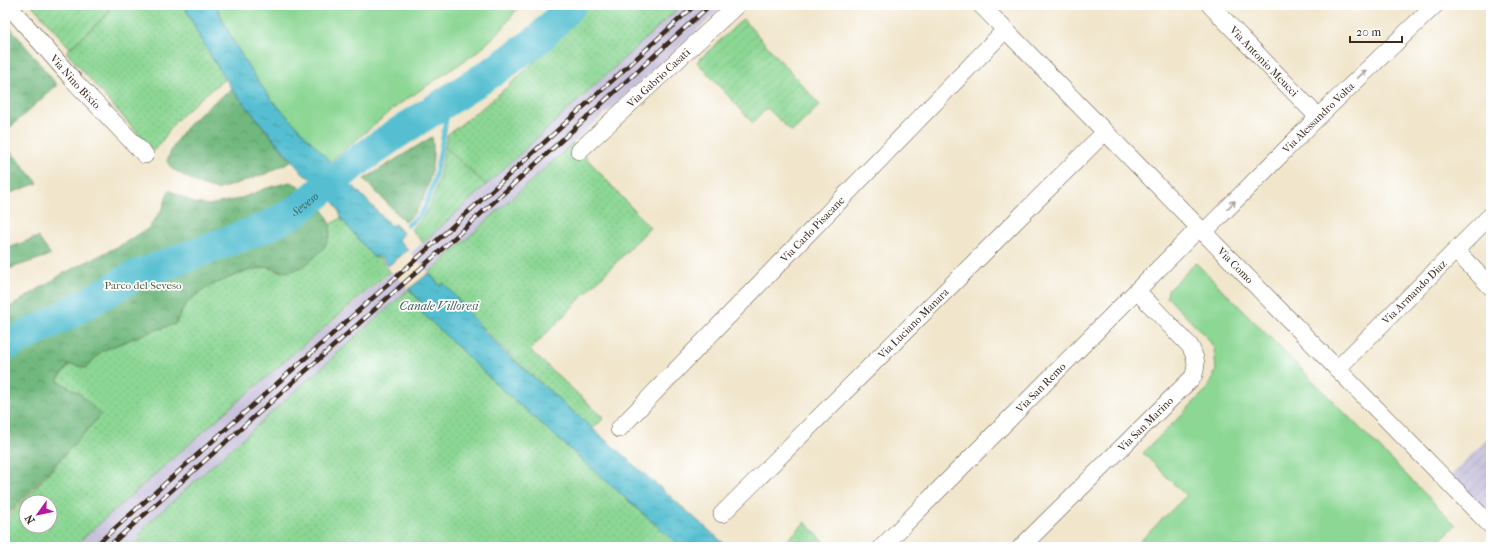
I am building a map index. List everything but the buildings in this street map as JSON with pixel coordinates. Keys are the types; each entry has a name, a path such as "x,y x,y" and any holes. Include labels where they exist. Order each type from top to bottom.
{"street":[{"name":"Via Nino Bixio","path":"8,5 76,83 145,155"},
{"name":"Via Gabrio Casati","path":"579,151 737,5"},
{"name":"Via Como","path":"981,5 1491,526"},
{"name":"Via Antonio Meucci","path":"1210,5 1318,116"},
{"name":"Via Alessandro Volta","path":"1201,230 1435,5"},
{"name":"Via Carlo Pisacane","path":"619,429 1005,30"},
{"name":"Via Luciano Manara","path":"722,514 1105,132"},
{"name":"Via Armando Diaz","path":"1337,369 1491,215"},
{"name":"Via San Remo","path":"882,547 1137,291 1201,230"},
{"path":"1456,251 1491,287"},
{"name":"Via San Marino","path":"1021,547 1192,377 1196,368 1196,356 1190,346 1137,291"}],"shaded area":[{"path":"682,5 725,5 429,273 411,253"},
{"path":"392,271 409,289 145,526 132,547 73,547 222,415"},
{"path":"1491,435 1491,518 1450,476"}],"green space":[{"path":"32,5 104,5 110,12 70,48"},
{"path":"104,5 184,5 201,40 225,79 199,99 181,116 153,151 66,52 110,12"},
{"path":"216,5 520,5 502,29 479,51 398,105 330,162 285,115 255,78 227,30"},
{"path":"582,5 682,5 486,185 445,147 447,135 520,76 552,43"},
{"path":"743,19 820,105 792,132 767,108 753,123 697,62"},
{"path":"5,21 57,85 5,132"},
{"path":"232,89 291,161 268,173 217,190 200,185 171,168 167,161 178,138 193,120 211,104"},
{"path":"432,137 433,159 428,184 419,207 405,222 364,179"},
{"path":"573,143 650,228 530,350 604,418 593,429 515,360 479,324 444,284 441,286 429,273"},
{"path":"5,145 38,183 5,195"},
{"path":"445,147 486,185 423,243 411,229 426,213 431,203 441,169"},
{"name":"Parco del Seveso","path":"290,182 302,188 323,210 330,225 330,232 328,239 320,252 308,263 295,270 284,272 269,267 261,267 214,284 189,300 175,324 146,333 102,351 86,368 69,364 57,380 80,394 101,415 27,494 18,494 18,504 5,518 5,310 64,273 121,245 149,228 163,208 169,190 194,203 209,205 239,199 267,188"},
{"path":"341,218 374,258 379,257 389,272 222,415 73,547 5,547 5,521 18,507 18,534 58,534 58,494 29,494 101,415 80,394 57,380 70,364 86,368 102,351 146,333 175,324 189,300 213,284 248,271 268,267 280,272 329,238 330,225"},
{"path":"38,237 51,255 5,270 5,249"},
{"path":"1196,263 1456,525 1433,547 1134,547 1186,496 1143,453 1206,390 1216,371 1214,348 1208,339 1167,297 1168,290"},
{"path":"409,289 422,304 417,308 495,383 681,547 137,547 135,545 145,526"},
{"path":"805,522 830,547 781,547"}],"water":[{"path":"184,5 216,5 241,54 272,100 391,226 395,224 404,234 398,239 408,250 388,266 379,255 374,258 341,218 336,206 327,193 315,182 304,175 232,89 201,40"},
{"name":"Canale Villoresi","path":"429,273 440,286 444,283 484,331 507,354 728,547 681,547 495,383 417,308 422,303 409,289"}],"pier":[{"path":"331,161 354,186 353,187 330,162"},
{"path":"311,178 335,204 333,205 310,179"}],"waterway":[{"name":"Seveso","path":"5,346 61,318 134,276 264,228 297,211 352,165 393,136 497,69 540,38 571,5"},
{"path":"408,225 420,215 431,192 439,161 449,101"}],"railway":[{"path":"94,547 422,254 695,5"},
{"path":"108,547 429,261 710,5"}]}
